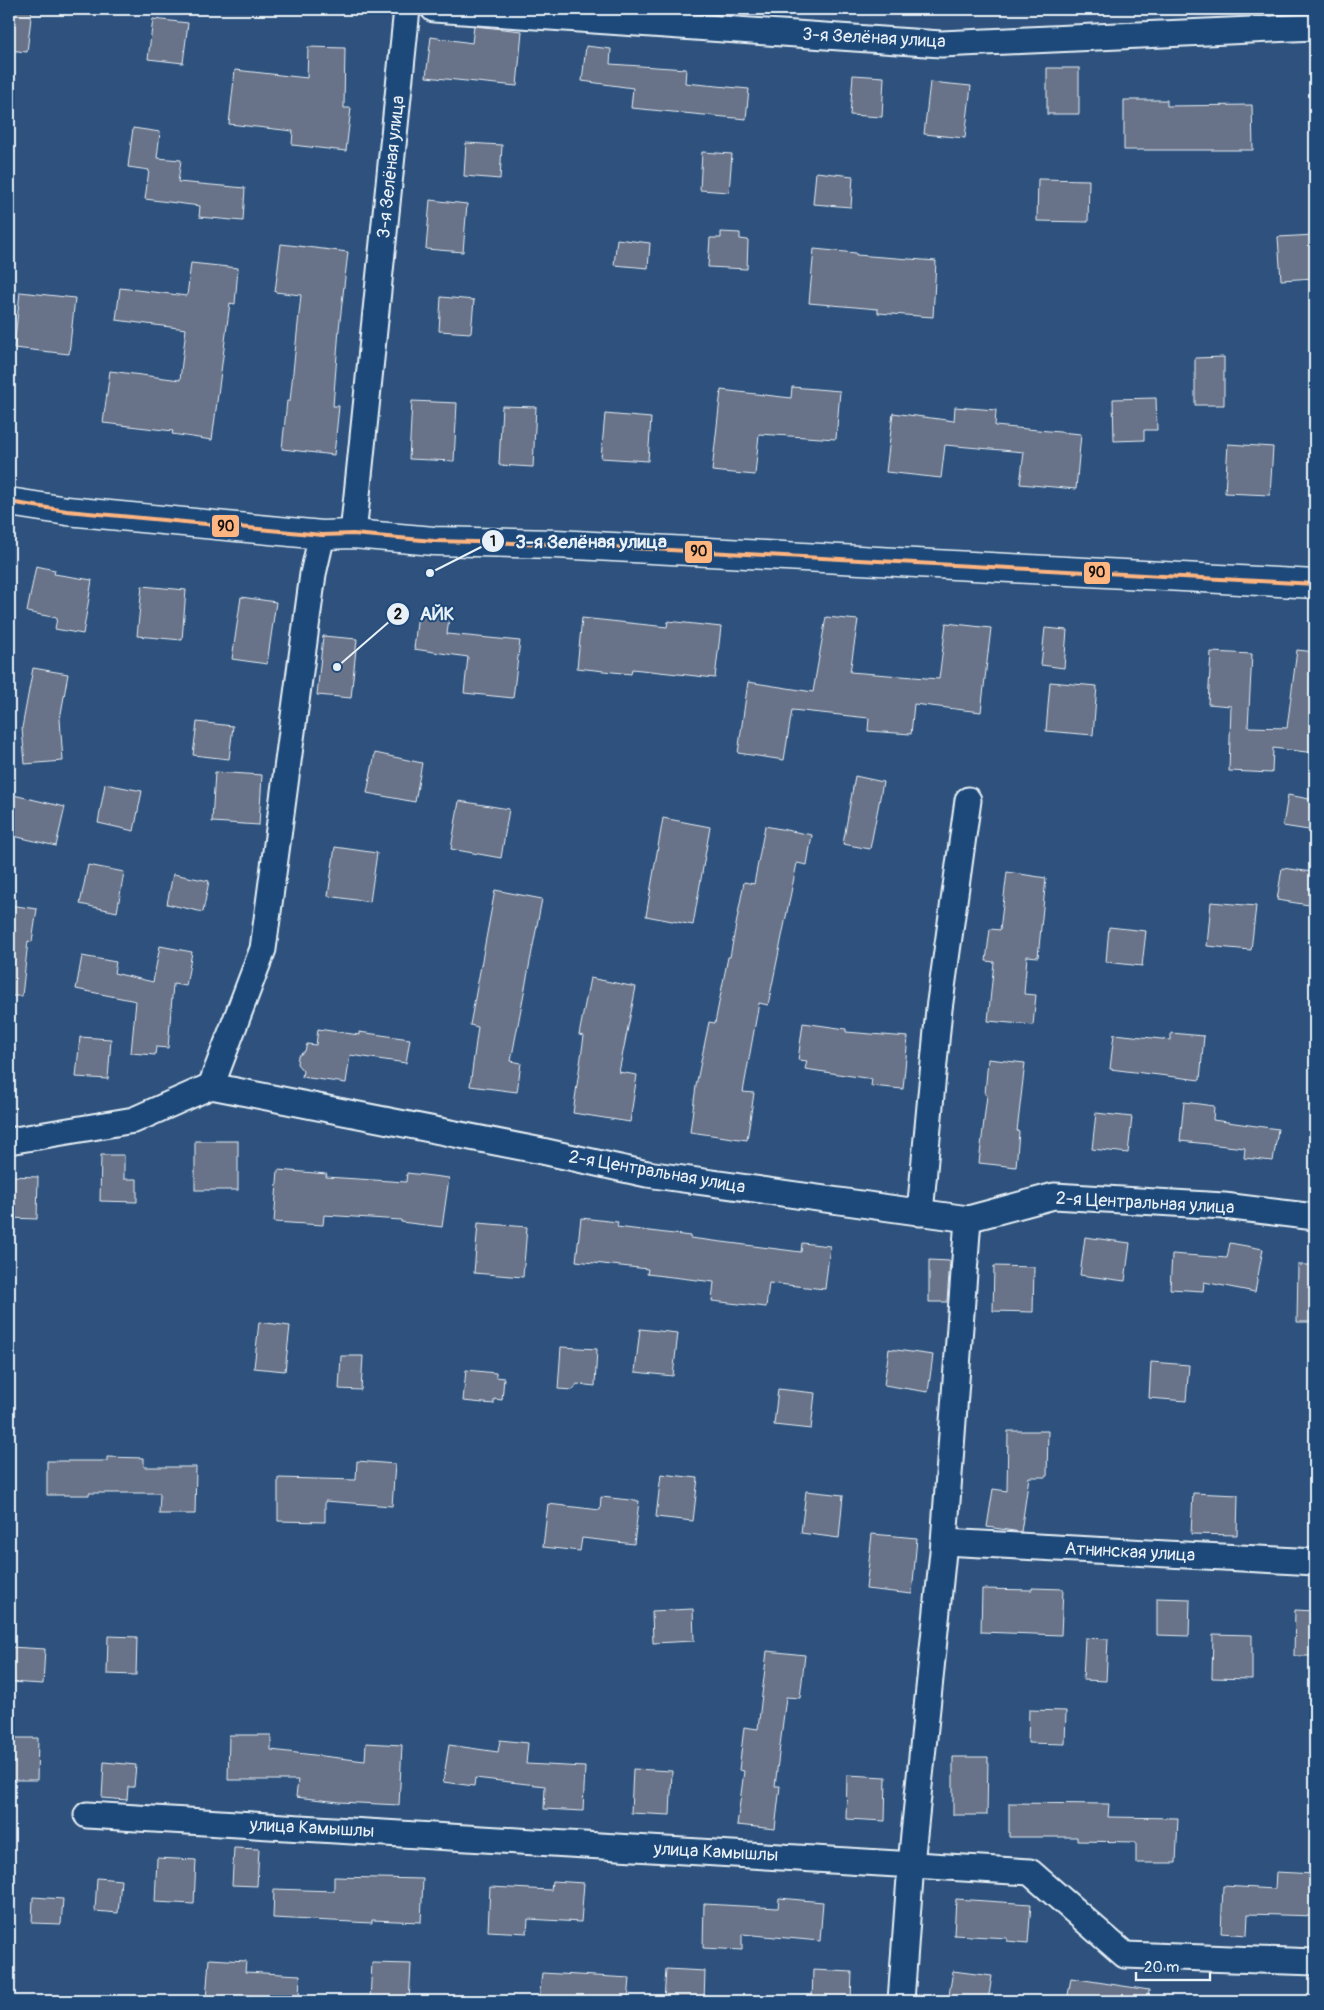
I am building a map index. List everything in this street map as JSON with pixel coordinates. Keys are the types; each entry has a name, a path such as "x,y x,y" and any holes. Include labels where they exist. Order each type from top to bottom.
{"street":[{"name":"3-я Зелёная улица","path":"353,534 407,9"},
{"name":"3-я Зелёная улица","path":"434,9 941,44 1315,27"},
{"path":"9,502 67,511 322,535 353,534 434,541 556,544 1315,584"},
{"path":"9,1141 134,1120 211,1086 263,949 313,574 322,535"},
{"path":"920,1213 939,1009 968,800"},
{"name":"2-я Центральная улица","path":"211,1086 542,1151 647,1174 968,1219 1054,1196 1224,1206 1315,1217"},
{"path":"901,2001 911,1864 944,1542 968,1219"},
{"name":"Атнинская улица","path":"944,1542 1315,1562"},
{"name":"улица Камышлы","path":"87,1815 1030,1872 1124,1955 1315,1962"}],"building":[{"path":"9,9 32,9 27,52 9,50"},
{"path":"153,19 188,23 183,63 148,59"},
{"path":"474,26 522,31 517,86 426,77 431,37 472,43"},
{"path":"586,46 611,49 610,64 686,69 685,83 749,89 746,119 631,108 633,88 582,81"},
{"path":"308,47 345,48 344,108 351,108 346,151 292,145 293,131 229,124 235,70 307,78"},
{"path":"1047,68 1079,68 1079,114 1047,114"},
{"path":"853,75 884,77 882,117 850,115"},
{"path":"930,82 971,86 965,138 924,134"},
{"path":"1124,100 1167,100 1167,106 1252,105 1253,150 1124,150"},
{"path":"133,128 160,132 157,158 181,160 178,182 245,188 243,221 199,217 200,206 145,199 149,170 128,167"},
{"path":"466,143 502,145 500,179 464,176"},
{"path":"702,152 732,154 729,192 700,190"},
{"path":"816,172 853,176 851,207 813,204"},
{"path":"1038,179 1089,180 1088,222 1037,221"},
{"path":"430,200 467,204 463,252 426,249"},
{"path":"721,232 740,233 740,239 748,240 747,269 708,267 710,238 721,238"},
{"path":"1315,235 1315,278 1281,280 1278,237"},
{"path":"617,239 650,243 648,268 614,265"},
{"path":"281,244 348,252 333,406 339,406 334,455 282,449 287,401 290,401 301,295 275,292"},
{"path":"814,249 856,253 856,255 936,261 933,317 878,313 878,309 809,303"},
{"path":"191,263 238,268 235,304 230,303 212,440 172,434 173,431 103,423 110,371 180,380 186,329 116,320 120,288 187,296"},
{"path":"20,292 75,298 69,354 14,348"},
{"path":"441,297 474,300 471,333 439,331"},
{"path":"1224,357 1224,405 1195,405 1195,358"},
{"path":"792,387 840,391 836,439 759,434 755,475 712,471 721,390 791,398"},
{"path":"1156,398 1157,430 1144,430 1144,440 1114,441 1113,399"},
{"path":"412,401 457,403 454,461 409,459"},
{"path":"502,406 536,407 533,467 499,465"},
{"path":"955,407 996,410 995,426 1081,434 1076,489 1020,484 1024,452 945,445 941,478 886,472 893,413 954,421"},
{"path":"605,414 651,418 648,461 601,458"},
{"path":"1228,444 1273,447 1270,495 1225,493"},
{"path":"36,566 55,570 54,574 92,580 83,634 55,629 57,618 27,612"},
{"path":"142,586 186,590 182,640 137,636"},
{"path":"241,597 276,602 267,664 232,659"},
{"path":"418,613 449,618 447,634 520,641 513,698 464,693 468,657 414,649"},
{"path":"826,617 858,620 850,672 939,679 946,623 991,628 981,712 914,704 911,734 868,731 869,718 792,710 784,760 738,753 748,682 813,692"},
{"path":"582,618 667,627 668,621 721,627 715,678 632,669 631,674 577,668"},
{"path":"1045,628 1067,630 1064,668 1041,665"},
{"path":"323,636 357,639 351,698 317,695"},
{"path":"1297,650 1315,652 1315,753 1273,748 1272,773 1229,771 1231,706 1208,704 1211,652 1252,654 1248,727 1287,728"},
{"path":"33,668 68,674 60,719 63,761 25,764 22,728"},
{"path":"1050,682 1097,686 1093,735 1046,731"},
{"path":"197,722 233,726 229,759 193,755"},
{"path":"375,753 422,763 415,802 367,793"},
{"path":"215,772 262,775 259,825 212,822"},
{"path":"855,776 883,782 870,849 843,844"},
{"path":"105,784 142,791 134,831 98,823"},
{"path":"9,794 65,807 56,846 9,835"},
{"path":"1288,795 1315,800 1315,831 1283,826"},
{"path":"459,801 509,809 501,858 451,849"},
{"path":"663,818 710,827 693,925 646,916"},
{"path":"765,826 812,835 807,865 797,863 768,1005 759,1003 743,1092 754,1093 747,1140 690,1132 696,1086 709,1022 715,1023 744,882 754,884"},
{"path":"335,847 377,853 370,902 328,896"},
{"path":"88,865 124,872 117,912 80,904"},
{"path":"1282,868 1313,872 1309,905 1277,900"},
{"path":"1007,872 1046,878 1038,957 1027,956 1024,994 1036,995 1033,1025 988,1021 994,962 986,961 990,929 1000,930"},
{"path":"173,874 209,881 203,912 167,904"},
{"path":"495,890 542,899 511,1061 521,1063 517,1092 470,1086 478,1027 470,1025"},
{"path":"1211,902 1256,906 1251,950 1207,946"},
{"path":"9,905 37,909 32,942 28,941 22,996 9,996"},
{"path":"1109,927 1146,931 1142,966 1106,962"},
{"path":"160,946 192,952 186,986 173,984 168,1048 156,1047 155,1055 131,1053 136,1001 76,989 82,956 116,962 114,973 153,982"},
{"path":"590,978 636,987 619,1072 637,1075 630,1122 573,1113 584,1036 579,1035"},
{"path":"803,1023 846,1029 846,1032 908,1037 903,1089 871,1086 872,1079 805,1069 807,1061 798,1060"},
{"path":"318,1029 359,1035 359,1032 410,1039 406,1063 350,1055 346,1083 302,1077 303,1071 297,1064 298,1056 305,1051 307,1044 316,1045"},
{"path":"1171,1033 1204,1036 1200,1080 1110,1069 1114,1034 1171,1040"},
{"path":"80,1037 111,1039 108,1079 76,1077"},
{"path":"988,1059 1025,1063 1017,1131 1019,1132 1016,1167 979,1163 987,1095 985,1094"},
{"path":"1184,1102 1214,1106 1213,1120 1278,1129 1273,1161 1244,1158 1245,1148 1180,1141"},
{"path":"1096,1113 1132,1117 1128,1153 1092,1149"},
{"path":"195,1141 238,1141 238,1190 195,1190"},
{"path":"101,1155 124,1155 124,1179 137,1179 137,1202 100,1201"},
{"path":"278,1170 327,1174 326,1177 406,1182 407,1173 449,1178 442,1227 401,1222 401,1220 324,1215 323,1225 274,1222"},
{"path":"9,1176 38,1177 37,1219 9,1218"},
{"path":"581,1218 618,1222 617,1227 801,1252 802,1243 830,1246 825,1289 769,1283 766,1307 712,1301 714,1282 647,1274 648,1269 576,1261"},
{"path":"478,1223 527,1227 523,1277 474,1273"},
{"path":"1085,1237 1130,1243 1125,1281 1080,1275"},
{"path":"1230,1243 1263,1249 1255,1292 1204,1282 1203,1291 1170,1289 1172,1254 1227,1258"},
{"path":"929,1260 950,1261 947,1302 929,1302"},
{"path":"1298,1265 1315,1265 1315,1322 1297,1322"},
{"path":"994,1266 1034,1267 1033,1312 993,1311"},
{"path":"259,1322 290,1326 285,1371 254,1368"},
{"path":"640,1329 678,1333 673,1376 635,1372"},
{"path":"561,1347 597,1349 595,1386 577,1384 573,1390 558,1389"},
{"path":"889,1349 933,1355 928,1392 884,1385"},
{"path":"341,1356 363,1356 361,1390 339,1389"},
{"path":"1151,1362 1189,1365 1186,1401 1149,1398"},
{"path":"466,1370 496,1373 496,1377 504,1378 502,1400 494,1399 494,1404 463,1401"},
{"path":"778,1389 815,1393 811,1429 774,1425"},
{"path":"1008,1431 1048,1431 1047,1477 1029,1477 1021,1532 987,1527 993,1489 1007,1491"},
{"path":"107,1457 144,1458 144,1467 196,1467 195,1514 159,1514 160,1493 47,1495 47,1461 107,1461"},
{"path":"357,1461 395,1464 392,1506 325,1501 325,1522 278,1521 278,1478 356,1480"},
{"path":"661,1474 698,1478 693,1521 656,1517"},
{"path":"806,1491 843,1495 839,1538 801,1533"},
{"path":"1193,1493 1238,1495 1237,1535 1191,1534"},
{"path":"601,1497 639,1501 634,1544 582,1538 580,1551 543,1547 548,1504 600,1510"},
{"path":"872,1534 917,1538 912,1594 866,1589"},
{"path":"1032,1588 1063,1589 1061,1635 981,1632 982,1589 1032,1590"},
{"path":"1157,1598 1190,1599 1189,1636 1157,1635"},
{"path":"693,1609 694,1641 653,1643 652,1611"},
{"path":"1295,1610 1315,1611 1315,1656 1294,1656"},
{"path":"1213,1634 1252,1635 1252,1679 1212,1678"},
{"path":"108,1636 137,1637 136,1675 107,1674"},
{"path":"1085,1638 1108,1639 1106,1681 1083,1680"},
{"path":"10,1647 45,1649 43,1684 9,1682"},
{"path":"767,1651 805,1655 800,1698 786,1697 775,1786 780,1786 775,1829 737,1825 744,1771 739,1770 744,1727 758,1729"},
{"path":"1029,1710 1066,1711 1065,1744 1028,1743"},
{"path":"229,1735 271,1735 271,1750 365,1761 366,1743 402,1745 399,1805 339,1802 296,1797 298,1780 228,1780"},
{"path":"9,1738 38,1738 37,1780 9,1780"},
{"path":"500,1740 528,1743 526,1764 585,1767 583,1811 544,1809 545,1786 475,1778 474,1786 443,1782 449,1745 498,1752"},
{"path":"953,1757 988,1757 987,1815 953,1815"},
{"path":"104,1762 136,1765 134,1787 128,1787 127,1800 102,1798"},
{"path":"633,1769 672,1771 670,1815 631,1813"},
{"path":"847,1775 886,1777 885,1821 846,1819"},
{"path":"1009,1803 1109,1804 1108,1817 1178,1818 1176,1863 1136,1863 1136,1842 1077,1841 1077,1837 1009,1837"},
{"path":"234,1848 259,1849 257,1886 232,1885"},
{"path":"157,1858 196,1860 194,1904 155,1902"},
{"path":"1276,1872 1315,1874 1315,1916 1248,1914 1247,1935 1221,1933 1223,1886 1275,1889"},
{"path":"334,1877 423,1879 421,1922 372,1920 372,1923 273,1918 274,1889 334,1891"},
{"path":"97,1878 121,1880 118,1913 95,1911"},
{"path":"552,1881 584,1883 581,1922 528,1919 527,1933 488,1931 490,1887 551,1890"},
{"path":"33,1897 63,1899 61,1924 32,1923"},
{"path":"779,1898 823,1902 820,1941 742,1934 742,1950 703,1948 704,1904 778,1908"},
{"path":"956,1899 1031,1904 1028,1943 1007,1941 1007,1938 954,1935"},
{"path":"209,1959 246,1961 245,1972 300,1975 299,1998 244,1995 243,2001 206,2000"},
{"path":"372,1963 411,1964 409,2001 370,2001"},
{"path":"666,1969 705,1971 704,2001 664,2001"},
{"path":"813,1970 852,1972 851,2001 812,2001"},
{"path":"953,1971 992,1976 988,2001 948,2001"},
{"path":"542,1973 630,1978 628,2001 539,2001"},
{"path":"1071,1978 1149,1990 1148,2001 1067,2001"}],"transit line":[{"name":"90","path":"9,502 67,511 322,535 353,534 434,541 556,544 1315,584"}],"place":[{"name":"3-я Зелёная улица","path":"430,573"},
{"name":"АЙК","path":"337,667"}]}
